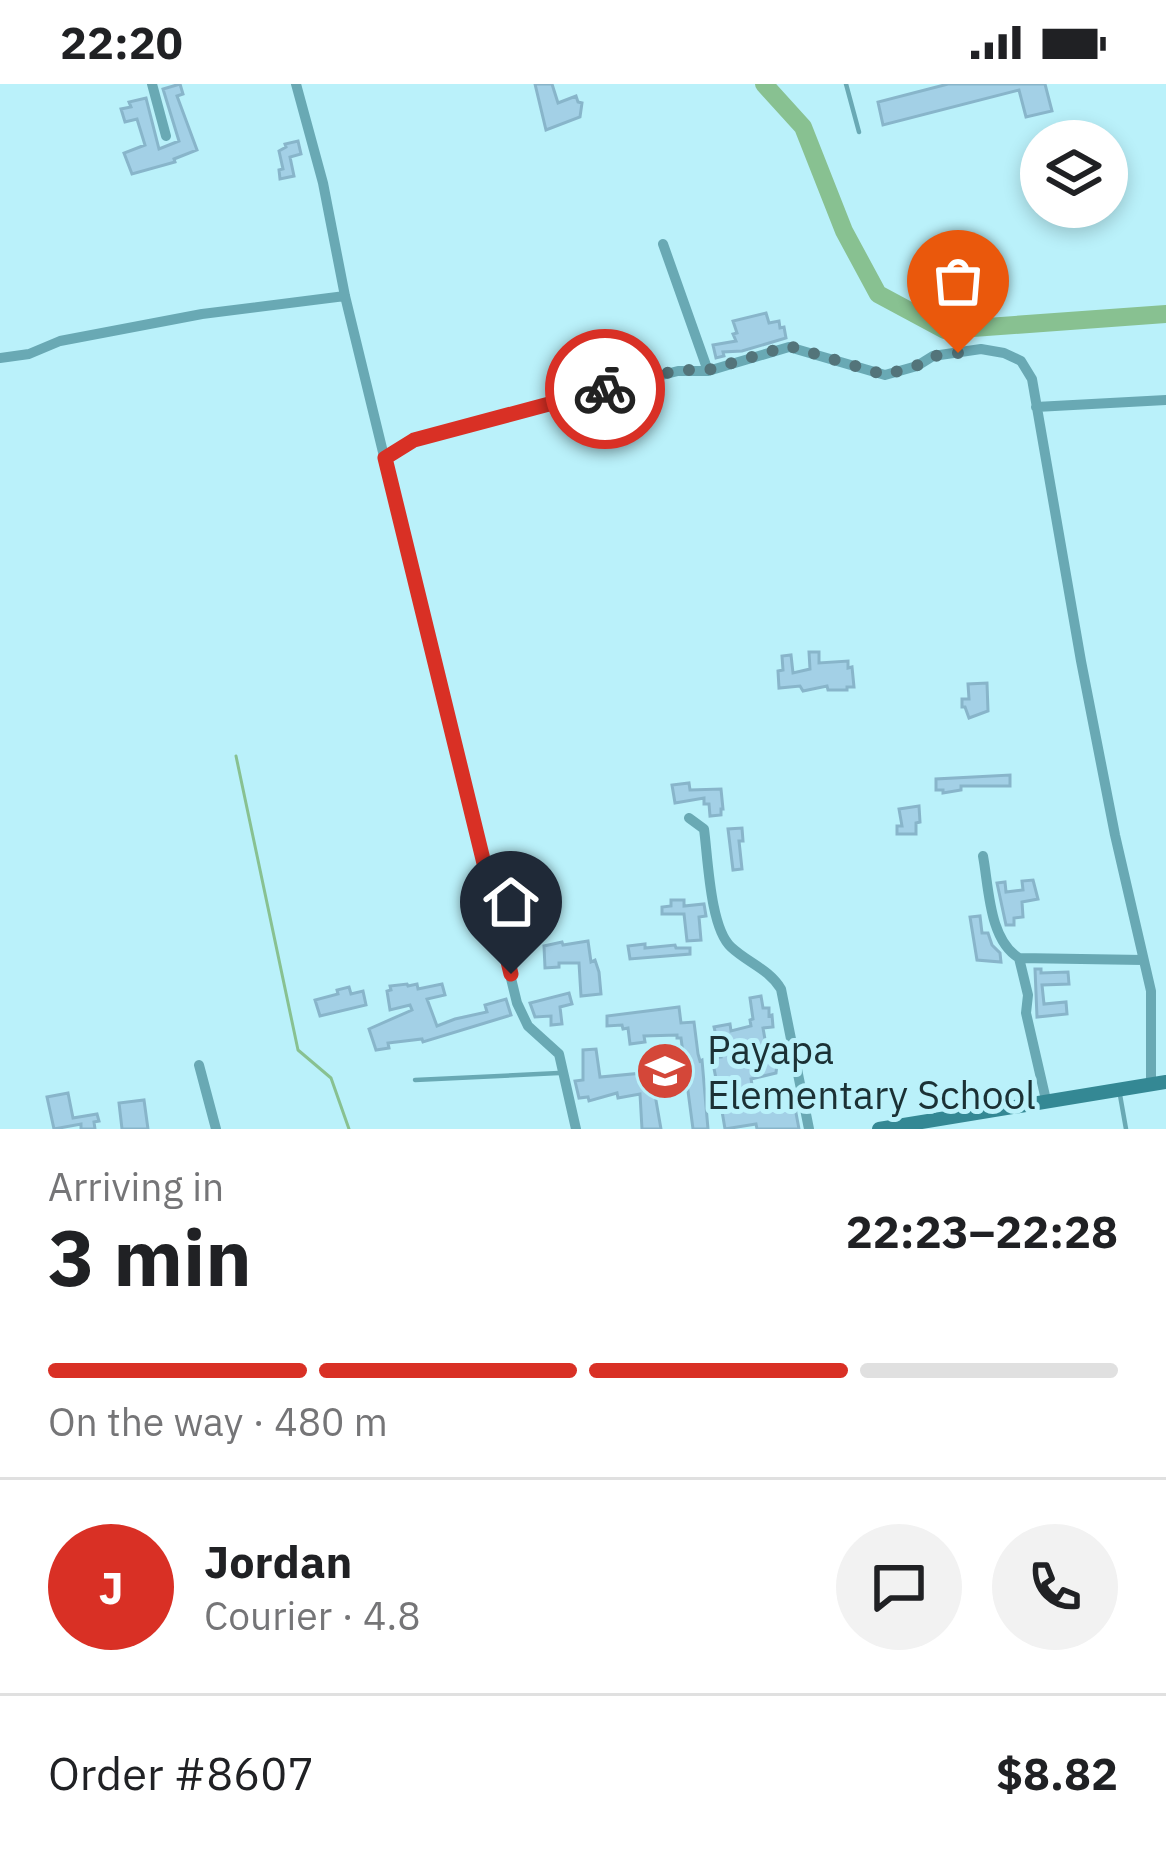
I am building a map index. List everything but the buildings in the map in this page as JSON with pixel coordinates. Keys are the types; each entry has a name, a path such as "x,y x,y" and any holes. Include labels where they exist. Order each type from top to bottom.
{"main road":[{"path":"879,1129 1159,1083"}],"street":[{"path":"152,84 166,136"},
{"path":"296,84 517,1003 528,1026 559,1054 576,1129"},
{"path":"663,244 708,370"},
{"path":"0,358 29,354 60,341 182,318 345,296"},
{"path":"385,458 414,440 505,414 678,370 708,370 789,346 885,375 934,356 982,350 1021,361 1032,379 1081,661 1150,991 1159,1083"},
{"path":"1036,407 1166,400"},
{"path":"689,818 704,829 718,928 729,946 775,978 782,989 809,1129"},
{"path":"983,856 998,932 1019,958 1143,960"},
{"path":"1019,958 1028,995 1025,1013 1046,1100"},
{"path":"200,1065 216,1129"}],"lane":[{"path":"846,84 859,132"},
{"path":"415,1080 563,1073"},
{"path":"1119,1089 1126,1129"}],"waterway":[{"path":"764,84 803,127 844,231 878,294 945,330 1166,314"},
{"path":"236,756 298,1050 331,1078 349,1129"}],"way so far":[{"path":"605,389 678,370 708,370 789,346 885,375 934,356 958,353"}],"place":[{"name":"Payapa Elementary School","path":"665,1071"}],"route":[{"path":"511,974 385,458 414,440 605,389"}]}
